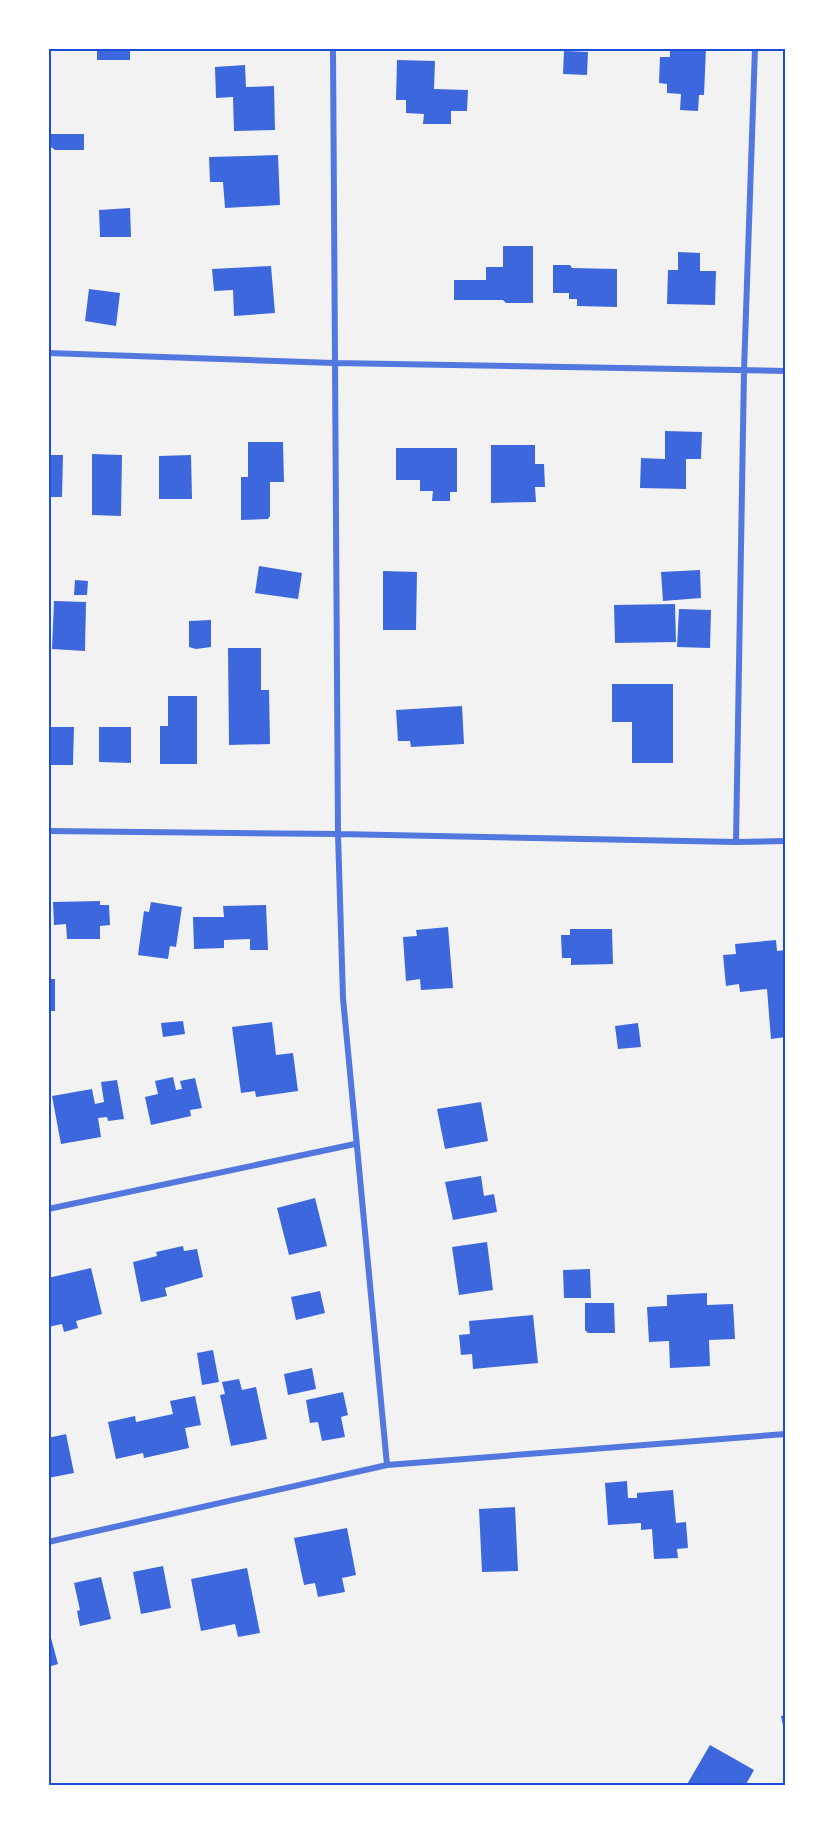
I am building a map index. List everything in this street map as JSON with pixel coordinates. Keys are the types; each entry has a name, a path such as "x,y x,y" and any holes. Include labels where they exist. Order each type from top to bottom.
{"street":[{"path":"333,48 338,834 343,998 387,1465"},
{"path":"736,842 744,371 755,48"},
{"path":"48,352 334,363 786,371"},
{"path":"48,831 786,841"},
{"path":"48,1209 355,1144"},
{"path":"48,1542 387,1465 786,1434"}],"building":[{"path":"97,48 130,48 130,60 97,60"},
{"path":"670,48 706,48 704,95 699,95 698,111 680,110 681,94 667,93 667,84 659,83 660,57 670,57"},
{"path":"564,51 588,52 587,75 563,74"},
{"path":"397,60 435,61 434,89 468,90 467,111 451,111 451,124 423,124 424,114 406,113 406,100 396,100"},
{"path":"245,65 246,87 274,86 275,130 234,131 233,97 216,98 215,67"},
{"path":"51,134 84,134 84,150 55,150 51,147"},
{"path":"278,155 280,205 225,208 223,182 210,182 209,157"},
{"path":"130,208 131,237 100,237 99,210"},
{"path":"503,246 533,246 533,303 506,303 503,300 454,300 454,280 486,280 486,267 503,267"},
{"path":"678,252 700,253 700,271 716,271 715,305 667,304 668,270 678,270"},
{"path":"553,265 570,265 572,268 617,269 617,307 577,306 577,299 569,299 569,293 553,293"},
{"path":"271,266 275,313 234,316 233,290 214,291 212,269"},
{"path":"89,289 120,293 116,326 85,321"},
{"path":"665,431 702,432 701,459 686,459 686,489 640,488 641,458 665,459"},
{"path":"248,442 283,442 284,482 270,482 270,516 268,519 241,520 241,477 248,477"},
{"path":"491,445 535,445 535,464 544,464 545,487 535,487 536,502 491,503"},
{"path":"396,448 457,448 457,492 450,492 450,501 432,501 433,491 420,491 420,480 396,480"},
{"path":"92,454 122,455 121,516 92,515"},
{"path":"48,455 63,455 62,497 48,497"},
{"path":"191,455 192,499 159,499 159,456"},
{"path":"259,566 302,573 298,599 255,593"},
{"path":"700,570 701,598 663,601 661,572"},
{"path":"383,571 417,572 416,630 383,630"},
{"path":"75,580 88,581 87,595 74,595"},
{"path":"54,601 86,602 85,651 52,649"},
{"path":"675,604 676,642 615,643 614,605"},
{"path":"679,609 711,610 710,648 677,647"},
{"path":"211,620 211,647 196,649 189,647 189,621"},
{"path":"228,648 261,648 261,690 269,690 270,744 229,745"},
{"path":"612,684 673,684 673,763 632,763 632,722 612,722"},
{"path":"168,696 197,696 197,764 160,764 160,726 168,726"},
{"path":"462,706 464,744 411,747 410,741 398,741 396,710"},
{"path":"48,727 74,727 73,765 48,765"},
{"path":"99,727 131,727 131,763 99,762"},
{"path":"100,901 100,905 109,905 110,925 100,926 100,939 67,939 66,924 54,925 53,902"},
{"path":"151,902 182,907 176,947 170,946 168,959 138,955 144,911 149,912"},
{"path":"266,905 268,950 250,950 250,939 224,940 224,948 194,949 193,917 224,917 223,906"},
{"path":"448,927 453,988 421,990 420,979 406,981 403,937 417,936 416,930"},
{"path":"570,929 612,929 613,964 571,965 571,958 562,958 561,935 570,935"},
{"path":"776,940 777,951 786,950 786,1037 771,1039 767,989 740,992 739,984 726,986 723,955 736,954 735,944"},
{"path":"48,979 55,979 55,1011 48,1011"},
{"path":"183,1021 185,1034 163,1037 161,1023"},
{"path":"272,1022 276,1055 293,1053 298,1091 256,1097 255,1091 241,1093 232,1027"},
{"path":"638,1023 641,1047 618,1049 615,1026"},
{"path":"173,1077 176,1090 182,1089 180,1081 195,1078 202,1108 190,1110 191,1116 151,1125 145,1097 158,1094 155,1081"},
{"path":"117,1080 124,1119 108,1121 107,1117 98,1118 101,1137 61,1144 52,1096 92,1089 95,1104 104,1102 101,1082"},
{"path":"481,1102 488,1141 445,1149 437,1109"},
{"path":"481,1176 484,1196 494,1194 497,1212 453,1220 445,1182"},
{"path":"315,1198 327,1246 289,1255 277,1208"},
{"path":"487,1242 493,1290 459,1295 452,1247"},
{"path":"183,1246 184,1251 197,1249 203,1277 165,1288 167,1296 141,1302 133,1262 157,1256 156,1252"},
{"path":"91,1268 102,1314 76,1321 78,1328 64,1332 62,1324 48,1327 48,1278"},
{"path":"590,1269 591,1298 564,1298 563,1270"},
{"path":"320,1291 325,1313 296,1320 291,1297"},
{"path":"707,1293 707,1305 733,1304 735,1339 709,1340 710,1366 670,1368 669,1341 649,1342 647,1307 667,1306 667,1295"},
{"path":"585,1303 614,1303 615,1333 588,1333 585,1330"},
{"path":"533,1315 538,1363 473,1369 472,1354 461,1355 459,1335 470,1334 469,1321"},
{"path":"213,1350 219,1382 202,1385 197,1353"},
{"path":"312,1368 316,1389 288,1395 284,1374"},
{"path":"239,1379 242,1390 256,1387 267,1439 231,1446 220,1395 225,1394 222,1382"},
{"path":"343,1392 348,1415 341,1417 345,1437 322,1441 318,1422 310,1423 306,1400"},
{"path":"195,1396 201,1425 185,1428 189,1448 144,1458 143,1453 116,1459 108,1422 135,1416 136,1422 173,1414 170,1401"},
{"path":"66,1434 74,1473 48,1478 48,1438"},
{"path":"627,1481 628,1498 637,1498 637,1493 673,1490 676,1523 686,1522 688,1548 677,1549 678,1558 654,1559 652,1529 641,1530 641,1523 608,1525 605,1483"},
{"path":"515,1507 518,1571 482,1572 479,1509"},
{"path":"347,1528 356,1575 342,1578 345,1592 318,1597 315,1583 304,1585 294,1538"},
{"path":"163,1566 171,1608 141,1614 133,1572"},
{"path":"247,1568 260,1633 238,1637 235,1624 201,1631 191,1579"},
{"path":"101,1577 111,1619 80,1626 77,1611 80,1610 74,1583"},
{"path":"51,1638 58,1664 48,1667 48,1639"},
{"path":"786,1715 786,1734 785,1735 781,1716"},
{"path":"710,1745 754,1770 745,1786 686,1786"}]}
